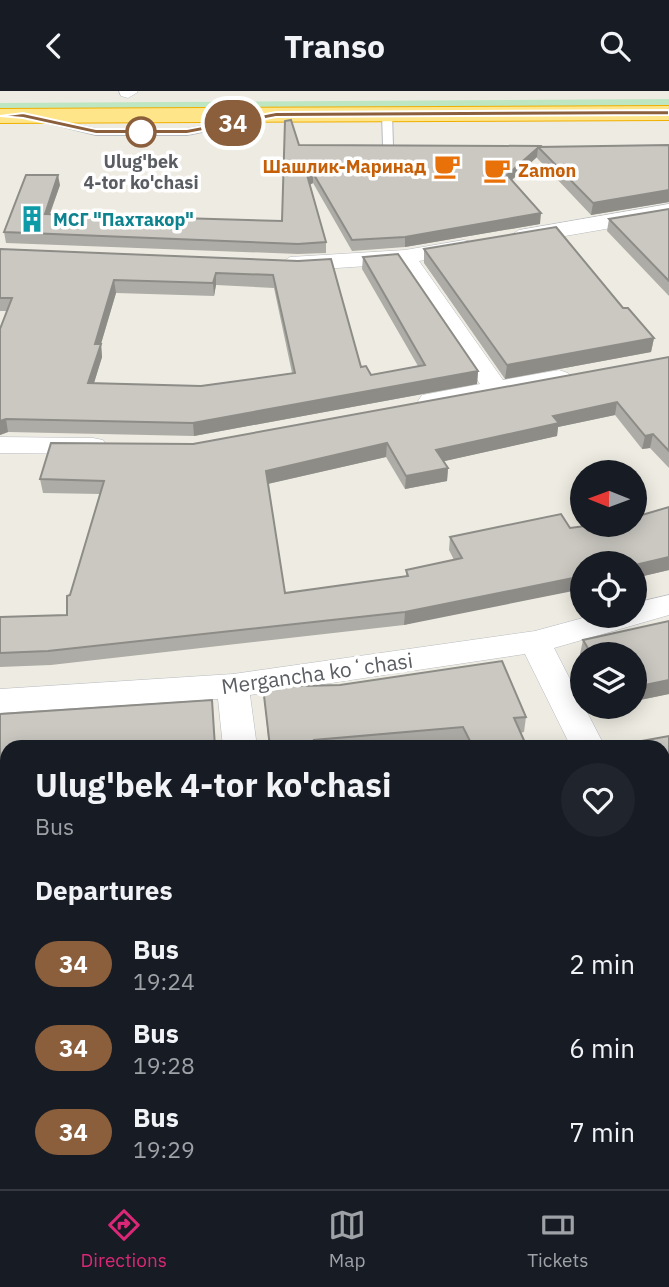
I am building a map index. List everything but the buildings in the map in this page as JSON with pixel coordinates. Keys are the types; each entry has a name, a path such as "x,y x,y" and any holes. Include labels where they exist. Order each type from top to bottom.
{"highway":[{"path":"104,92 155,92"},
{"path":"12,116 669,113"}],"street":[{"path":"271,263 405,257 669,211"},
{"path":"405,257 496,389"},
{"path":"400,407 589,373"},
{"path":"0,445 125,446"},
{"path":"647,611 669,605"},
{"name":"Mergancha koʻchasi","path":"0,701 233,686 535,642 586,628"},
{"path":"535,642 584,740"},
{"path":"233,686 239,740"}],"lane":[{"path":"387,114 388,146"}],"green space":[{"path":"669,99 669,107 0,111 0,103"}],"bus line":[{"name":"34","path":"0,116 23,116 96,132 187,132 276,115 669,113"}],"place":[{"name":"Ulug'bek 4-tor ko'chasi","path":"141,132"},
{"name":"Шашлик-Маринад","path":"447,166"},
{"name":"Zamon","path":"497,170"},
{"name":"МСГ \"Пахтакор\"","path":"32,219"}]}
